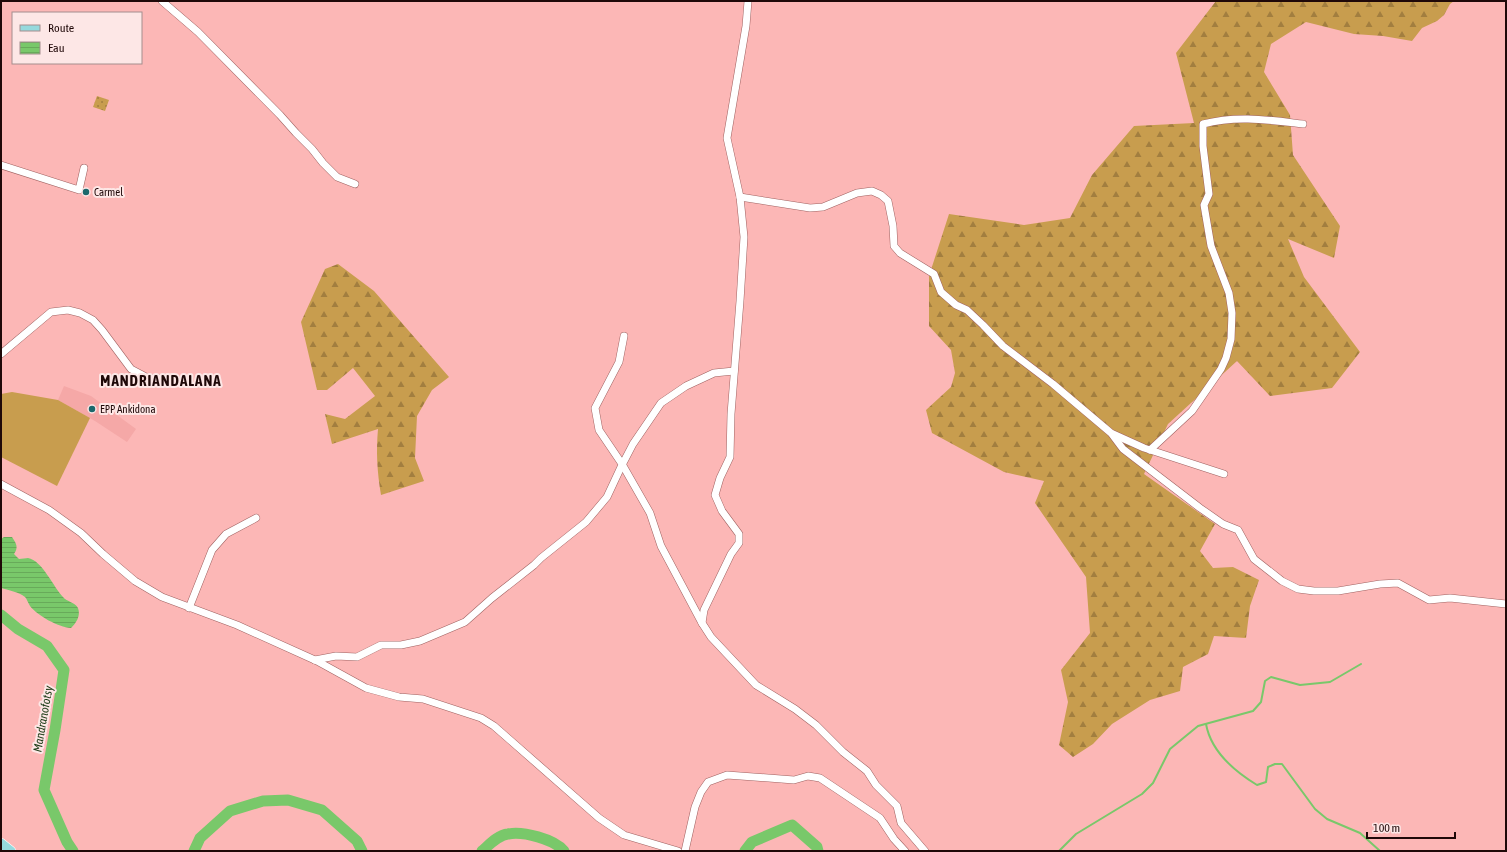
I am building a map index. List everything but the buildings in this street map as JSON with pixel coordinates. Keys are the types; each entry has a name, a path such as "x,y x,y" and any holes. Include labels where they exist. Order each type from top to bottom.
{"main road":[{"path":"1,843 10,851"}],"street":[{"path":"162,1 198,32 280,115 337,177 355,184"},
{"path":"702,623 704,610 731,554 739,543 739,534 722,511 715,495 720,478 730,457 731,414 744,238 740,196 727,138 746,26 748,1"},
{"path":"1150,450 1192,411 1221,369 1226,358 1231,338 1232,313 1229,293 1211,246 1204,205 1209,194 1203,146 1203,124 1220,119 1252,119 1303,124"},
{"path":"1,165 79,190 84,168"},
{"path":"740,196 810,208 823,207 857,193 872,191 881,195 888,201 893,226 894,246 900,252 934,274 941,292 978,320 1003,346 1053,384 1111,433 1123,448 1200,508 1223,524 1238,530 1254,559 1282,581 1298,589 1314,592 1338,591 1380,584 1398,583 1429,600 1450,598 1506,604"},
{"path":"1,354 51,312 68,310 80,313 93,320 131,369 148,378 160,378"},
{"path":"624,336 619,362 595,408 599,430 622,464 650,513 661,546 702,623 711,637 756,685 816,725 842,752 867,771 876,785 897,806 901,824 925,851"},
{"path":"315,660 336,656 357,657 381,645 420,641 465,622 492,598 586,522 607,497 622,464 640,433 661,403 686,386 714,374 734,371"},
{"path":"1111,433 1150,450 1224,474"},
{"path":"1,484 49,510 81,533 135,581 162,597 237,625 315,660 366,688 399,697 424,699 481,718 505,736 599,818 624,835 678,851"},
{"path":"189,608 212,550 226,534 256,518"},
{"path":"685,851 695,807 701,792 708,782 727,775 794,780 808,776 820,778 880,818 894,839 906,851"}],"shaded area":[{"name":"EPP Ankidona","path":"64,386 91,396 136,429 127,442 95,421 58,400"}],"green space":[{"path":"1216,1 1454,1 1450,4 1444,15 1437,21 1422,28 1412,41 1383,36 1354,34 1306,22 1271,44 1264,72 1290,115 1293,155 1340,226 1334,258 1288,239 1304,277 1360,352 1332,388 1270,396 1237,361 1168,424 1144,474 1215,524 1200,551 1213,568 1233,567 1259,580 1250,606 1246,638 1214,636 1208,654 1183,667 1180,691 1150,700 1112,724 1093,744 1073,757 1059,745 1068,702 1061,670 1090,633 1086,577 1035,503 1044,481 1004,472 932,433 926,410 951,387 955,373 951,350 929,326 929,276 949,214 1024,225 1070,218 1092,175 1134,126 1194,123 1176,53"},
{"path":"97,96 109,100 105,111 93,107"},
{"path":"338,264 374,291 449,377 432,390 417,416 415,458 424,481 381,495 377,462 378,429 332,444 325,414 345,419 375,396 353,368 327,390 317,390 301,322 325,269"},
{"path":"12,392 58,400 90,418 57,486 1,457 1,394"}],"water":[{"path":"4,537 12,537 17,547 14,554 19,559 28,558 38,564 59,593 77,606 79,611 78,617 71,628 60,626 38,614 30,606 23,595 1,588 1,539"}],"waterway":[{"name":"Mandranofotsy","path":"1,615 18,629 47,646 64,670 44,790 67,842 73,851"},
{"path":"1059,851 1076,834 1142,794 1153,783 1170,749 1198,726 1253,711 1261,702 1265,681 1271,677 1300,685 1330,682 1361,664"},
{"path":"1206,724 1218,752 1240,774 1257,785 1266,782 1268,767 1275,764 1282,764 1315,809 1327,819 1360,833 1380,851"},
{"name":"Mandranofotsy","path":"194,851 200,838 230,811 263,801 288,800 322,810 357,841 362,851"},
{"name":"Mandranofotsy","path":"745,851 752,842 792,825 817,847 818,851"},
{"name":"Mandranofotsy","path":"482,851 501,836 514,833 538,837 553,843 564,851"}],"place":[{"name":"Carmel","path":"86,192"},
{"name":"EPP Ankidona","path":"92,409"}],"district":[{"name":"MANDRIANDALANA","path":"161,380"}]}
